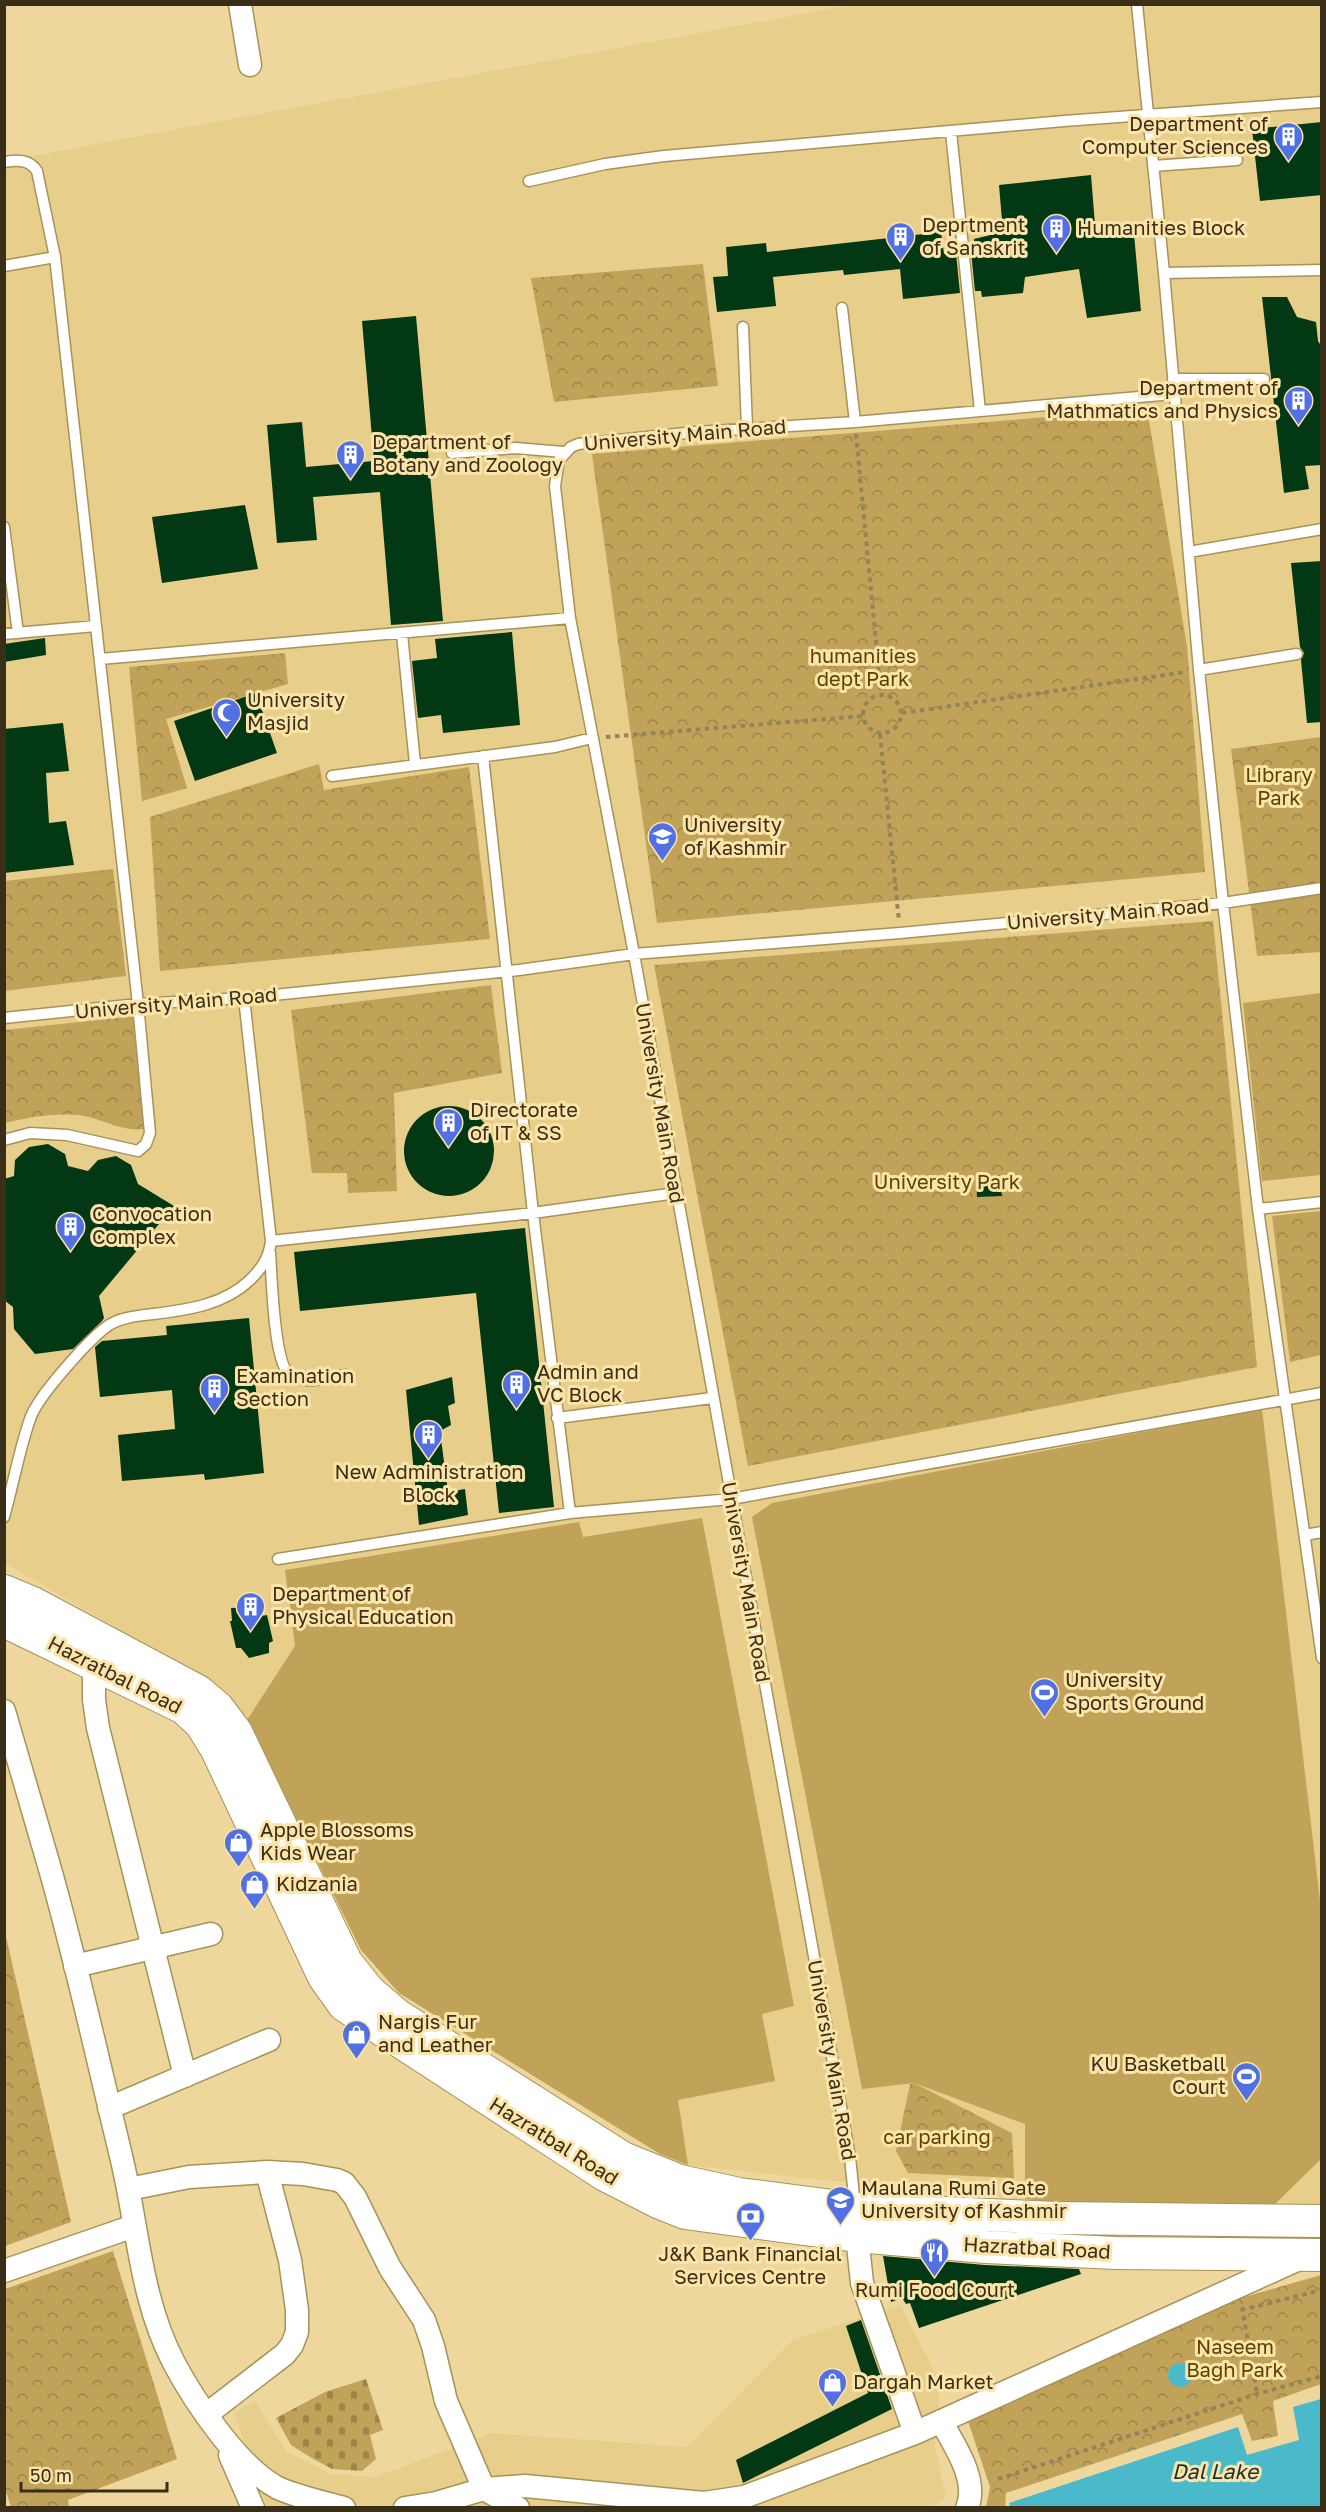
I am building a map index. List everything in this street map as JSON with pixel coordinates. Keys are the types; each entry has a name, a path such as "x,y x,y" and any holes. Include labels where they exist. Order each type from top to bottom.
{"main road":[{"name":"Hazratbal Road","path":"4,1590 33,1603 198,1691 218,1708 236,1732 346,1962 369,1991 397,2014 623,2158 680,2181 857,2223 986,2247 1116,2253 1313,2255"},
{"name":"Hazratbal Road","path":"4,1621 184,1708 201,1724 216,1748 324,1977 344,2006 605,2175 660,2203 685,2213 712,2218 857,2223 1057,2218 1313,2222"},
{"path":"1313,2222 1313,2255"}],"street":[{"path":"240,4 250,65"},
{"path":"94,1664 94,1700 98,1728 185,2076"},
{"path":"4,1711 50,1869 75,1966 129,2189 139,2259 151,2306 173,2363 222,2437 253,2508"},
{"path":"75,1966 210,1934"},
{"path":"110,2108 269,2040"},
{"path":"129,2189 189,2177 267,2172 303,2174 337,2180 350,2190 390,2268 424,2320 433,2346 446,2401 484,2488 518,2508"},
{"path":"207,2414 285,2354 292,2345 297,2332 290,2260 267,2172"},
{"path":"857,2223 862,2283 915,2433"},
{"path":"4,2271 135,2226"},
{"path":"405,2508 484,2488 525,2486 694,2505 744,2497 915,2433 1238,2286 1313,2255"},
{"path":"941,2421 969,2480 971,2498 967,2508"},
{"path":"222,2437 253,2470 278,2487 344,2508"}],"lane":[{"path":"1137,4 1223,903 1258,1209 1283,1399 1322,1658"},
{"path":"529,181 605,164 664,156 1322,102"},
{"path":"951,132 980,411"},
{"path":"4,162 23,160 33,165 37,171 56,257 150,1124 150,1133 143,1149 133,1151 67,1135 30,1133 4,1140"},
{"path":"1153,165 1237,160"},
{"path":"4,266 56,257"},
{"path":"1164,273 1322,270"},
{"path":"842,308 855,422"},
{"path":"743,327 747,428"},
{"path":"1173,379 1264,379"},
{"name":"University Main Road","path":"857,2223 850,2157 634,954 570,618 555,486 559,460 564,452 578,444 1173,394"},
{"path":"452,453 515,448 564,452"},
{"path":"4,527 18,633"},
{"path":"1189,552 1322,529"},
{"path":"100,659 570,618"},
{"path":"4,634 96,626"},
{"path":"402,634 415,764"},
{"path":"1199,670 1297,654"},
{"path":"332,776 555,747 592,738"},
{"path":"483,756 533,1213 570,1513"},
{"name":"University Main Road","path":"4,1018 138,1004 244,999 507,971 634,954 900,933 1223,903 1322,888"},
{"path":"244,999 271,1241 279,1358 283,1368 290,1376 301,1379 346,1375"},
{"path":"271,1241 533,1213 676,1193"},
{"path":"1258,1209 1322,1202"},
{"path":"4,1517 30,1417 39,1402 93,1338 116,1321 127,1317 184,1310 232,1294 263,1266 270,1252"},
{"path":"278,1558 570,1513 731,1499 1322,1393"},
{"path":"557,1418 712,1398"},
{"path":"1305,1535 1322,1533"}],"path":[{"path":"855,422 881,694"},
{"path":"902,713 1199,670"},
{"path":"881,694 897,701 902,713 898,726 887,733 880,734 873,732 862,716 869,699 881,694"},
{"path":"592,738 862,716"},
{"path":"880,734 900,933"},
{"path":"1238,2286 1257,2394"},
{"path":"998,2479 1257,2394 1322,2376"}],"shaded area":[{"name":"University of Kashmir","path":"851,5 1321,5 1321,2207 1086,2205 688,2165 660,2154 399,1993 361,1950 247,1720 224,1691 5,1563 4,161"},
{"name":"Dargah Market","path":"900,2305 940,2382 935,2448 946,2497 931,2508 267,2507 234,2413 255,2401 287,2452 331,2474 375,2477 492,2433 687,2447 793,2340"}],"green space":[{"path":"703,264 718,386 554,402 531,278"},
{"name":"humanities dept Park","path":"1147,409 1187,646 1205,872 657,923 592,454"},
{"path":"285,653 288,684 166,719 187,788 142,801 129,667"},
{"name":"Library Park","path":"1321,737 1321,952 1257,956 1231,749"},
{"path":"319,764 324,790 469,767 490,939 160,971 150,817"},
{"path":"113,869 126,976 5,991 5,881"},
{"name":"University Park","path":"1213,921 1257,1367 748,1466 654,965"},
{"path":"491,985 502,1073 394,1093 397,1191 348,1193 347,1173 312,1173 291,1010"},
{"path":"1321,993 1321,1175 1262,1181 1243,1003"},
{"path":"135,1016 147,1124 143,1129 129,1129 74,1115 44,1116 5,1123 5,1030"},
{"path":"1321,1211 1321,1355 1290,1362 1272,1216"},
{"name":"University Sports Ground","path":"1262,1409 1322,1917 1321,2159 1272,2207 1086,2205 1025,2199 1025,2124 914,2083 862,2089 752,1517 772,1503"},
{"path":"702,1518 794,2006 762,2014 775,2081 678,2100 688,2165 660,2154 399,1993 361,1950 247,1720 295,1646 285,1570 579,1522 583,1537"},
{"path":"5,1932 71,2222 4,2246"},
{"name":"car parking","path":"914,2083 1012,2133 1014,2178 908,2173 896,2151 910,2084"},
{"path":"113,2251 177,2459 68,2500 69,2507 11,2507 4,2486 5,2289"},
{"name":"Naseem Bagh Park","path":"1321,2275 1321,2384 1273,2401 1278,2436 1252,2441 1242,2414 1006,2493 1005,2507 986,2508 990,2487 968,2421 1220,2304"},
{"path":"366,2379 383,2430 370,2435 376,2459 362,2471 332,2469 291,2445 276,2418 325,2392"}],"water":[{"path":"1180,2363 1188,2367 1192,2375 1188,2383 1180,2387 1172,2383 1168,2375 1172,2367"},
{"name":"Dal Lake","path":"1321,2399 1321,2507 1011,2508 1009,2503 1238,2427 1247,2455 1299,2440 1293,2407"}],"building":[{"name":"Department of Computer Sciences","path":"1322,122 1322,195 1260,201 1252,129"},
{"name":"Humanities Block","path":"1091,175 1095,225 1133,223 1141,311 1087,318 1079,269 1025,277 1023,293 982,297 981,291 975,291 971,251 975,251 974,239 1003,232 999,185"},
{"path":"941,232 944,254 956,253 960,293 903,299 900,269 844,275 843,270 773,277 776,306 717,312 713,277 728,276 726,247 766,243 767,252"},
{"name":"Department of Mathmatics and Physics","path":"1262,297 1287,297 1297,317 1316,322 1318,341 1322,347 1322,465 1305,466 1309,489 1284,493"},
{"name":"Department of Botany and Zoology","path":"416,316 443,621 391,625 380,492 313,497 317,540 277,543 267,425 302,422 306,467 374,461 362,321"},
{"path":"245,505 258,569 162,583 152,517"},
{"path":"1322,561 1322,722 1307,723 1301,660 1304,653 1300,647 1291,563"},
{"path":"512,632 520,725 443,733 441,715 418,718 412,661 437,658 435,639"},
{"path":"45,638 46,655 4,662 4,644"},
{"name":"University Masjid","path":"256,693 277,753 195,781 174,721"},
{"path":"63,723 69,771 46,773 49,823 66,821 74,865 4,873 4,729"},
{"name":"Directorate of IT & SS","path":"449,1106 466,1109 481,1119 491,1134 494,1151 491,1168 481,1183 466,1193 449,1196 432,1193 417,1183 407,1168 404,1151 407,1134 417,1119 432,1109"},
{"name":"Convocation Complex","path":"48,1144 65,1154 68,1166 88,1171 98,1160 116,1156 131,1165 138,1184 174,1206 99,1296 104,1318 102,1321 73,1349 35,1354 14,1329 13,1307 4,1300 4,1179 14,1176 15,1160 29,1147"},
{"path":"999,1175 1002,1196 977,1197 976,1178"},
{"name":"Admin and VC Block","path":"525,1228 554,1507 499,1513 476,1293 300,1311 294,1252"},
{"name":"Examination Section","path":"249,1318 264,1473 205,1480 204,1474 122,1481 118,1435 175,1429 172,1390 100,1397 95,1347 102,1341 167,1335 166,1326"},
{"name":"New Administration Block","path":"452,1377 455,1403 448,1406 451,1425 440,1431 448,1492 465,1489 468,1515 419,1525 406,1390"},
{"name":"Department of Physical Education","path":"261,1607 261,1616 267,1615 273,1641 269,1643 269,1653 249,1658 241,1648 236,1648 230,1621 232,1621 231,1608"},
{"path":"883,2256 985,2265 1079,2269 1081,2274 919,2328 910,2303 906,2304 902,2298 891,2302"},
{"path":"861,2320 892,2409 743,2483 736,2460 868,2393 846,2326"}],"place":[{"name":"Department of Computer Sciences","path":"1289,162"},
{"name":"Humanities Block","path":"1056,254"},
{"name":"Deprtment of Sanskrit","path":"901,262"},
{"name":"Department of Mathmatics and Physics","path":"1299,426"},
{"name":"Department of Botany and Zoology","path":"351,480"},
{"name":"University Masjid","path":"226,738"},
{"name":"University of Kashmir","path":"663,862"},
{"name":"Directorate of IT & SS","path":"449,1148"},
{"name":"Convocation Complex","path":"71,1252"},
{"name":"Admin and VC Block","path":"516,1410"},
{"name":"Examination Section","path":"215,1414"},
{"name":"New Administration Block","path":"429,1460"},
{"name":"Department of Physical Education","path":"251,1632"},
{"name":"University Sports Ground","path":"1044,1718"},
{"name":"Apple Blossoms Kids Wear","path":"239,1868"},
{"name":"Kidzania","path":"255,1910"},
{"name":"Nargis Fur and Leather","path":"357,2060"},
{"name":"KU Basketball Court","path":"1247,2102"},
{"name":"Maulana Rumi Gate University of Kashmir","path":"840,2226"},
{"name":"J&K Bank Financial Services Centre","path":"750,2242"},
{"name":"Rumi Food Court","path":"935,2278"},
{"name":"Dargah Market","path":"832,2408"}]}
